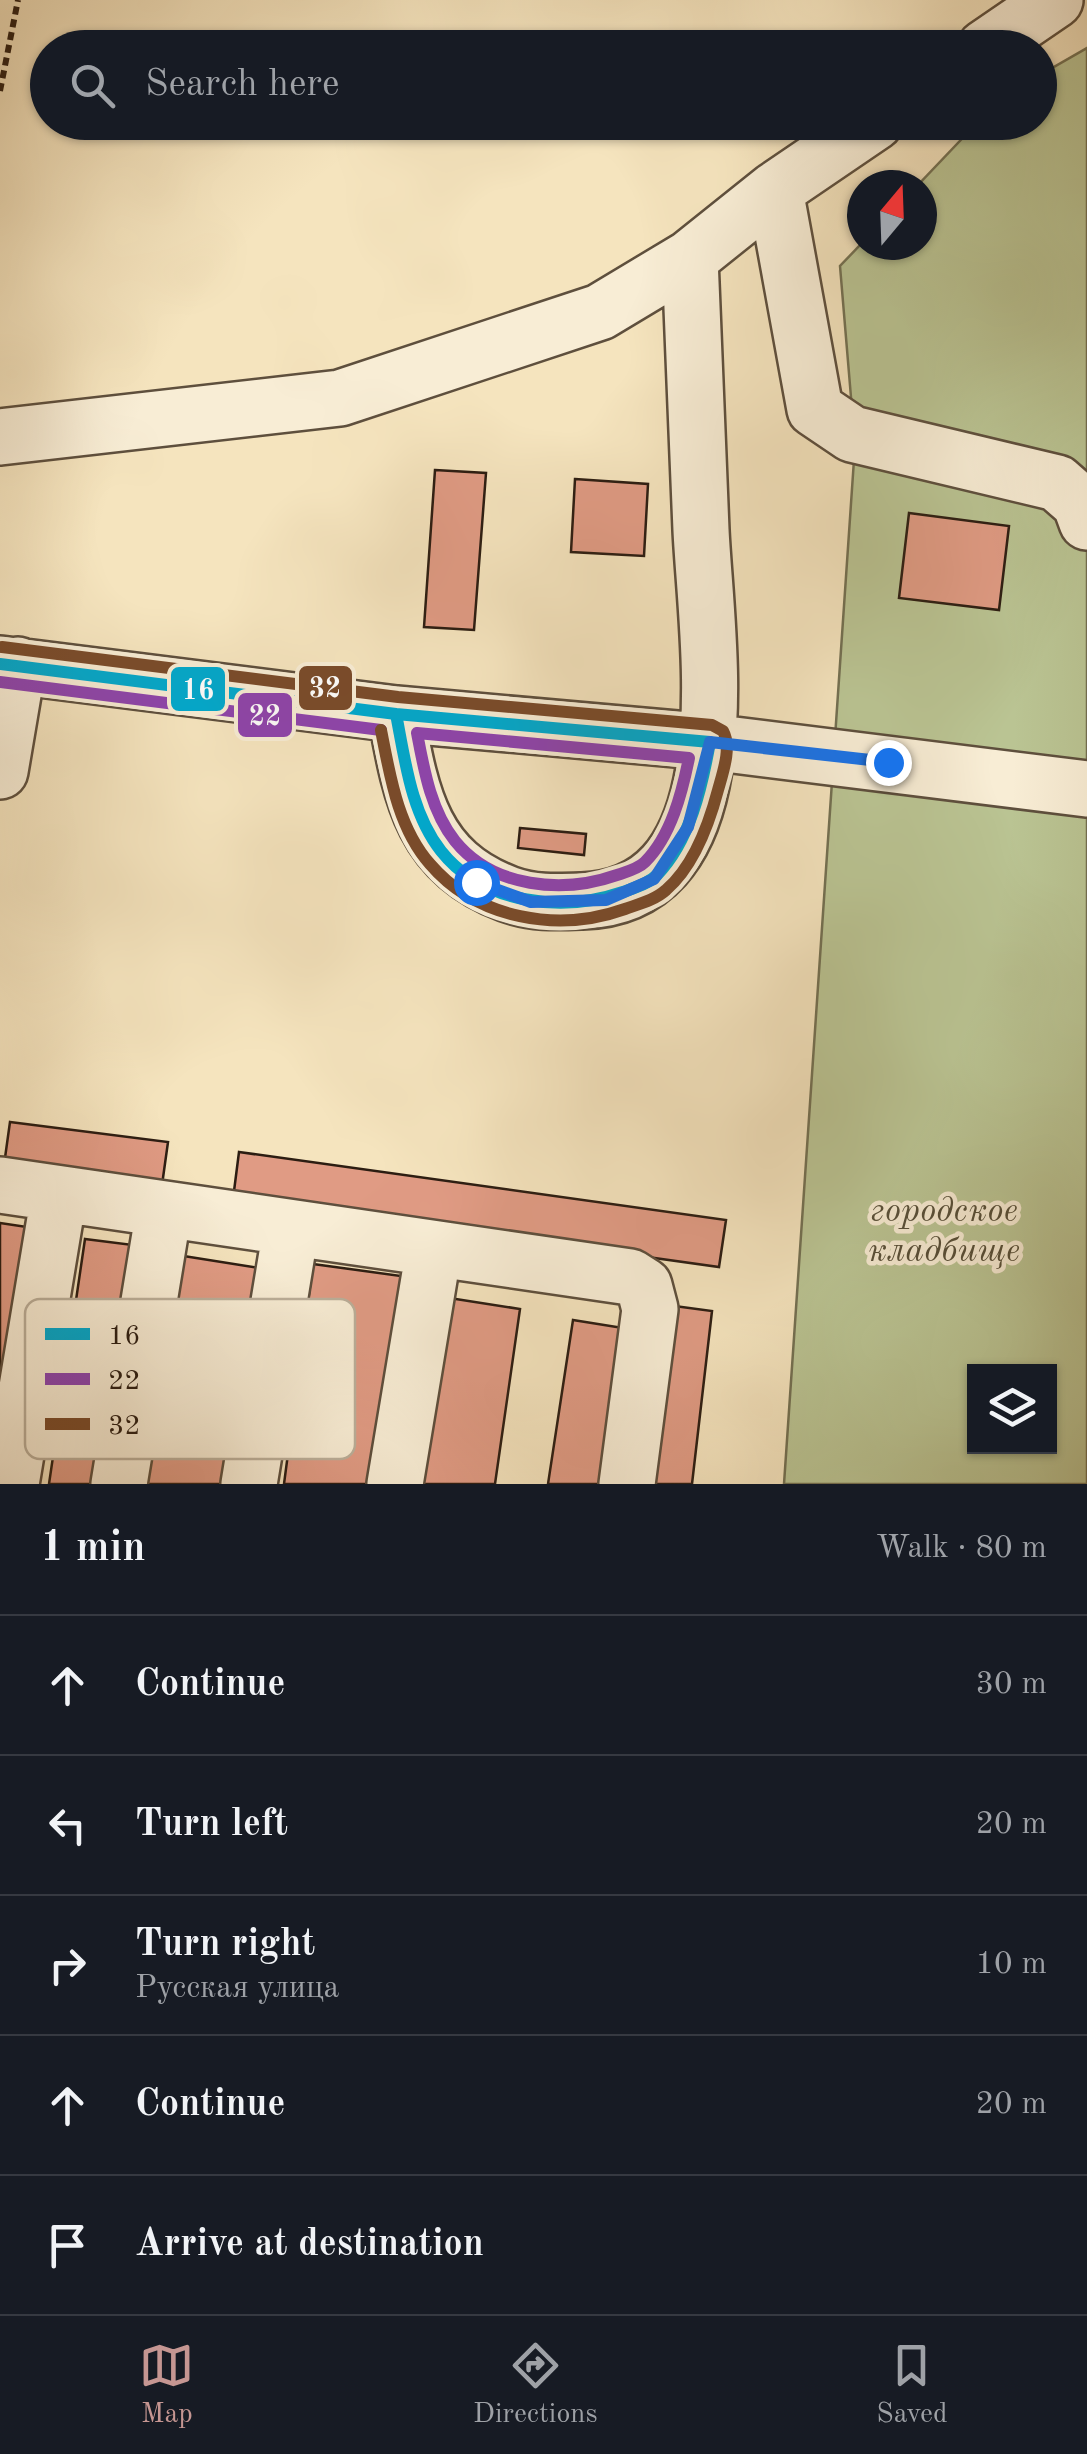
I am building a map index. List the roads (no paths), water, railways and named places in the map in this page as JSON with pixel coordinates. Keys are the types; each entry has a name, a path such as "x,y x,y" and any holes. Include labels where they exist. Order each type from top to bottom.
{"street":[{"path":"1011,30 1055,0"},
{"path":"0,437 340,398 600,312 690,258 776,190 849,140"},
{"path":"776,190 815,408 852,434 1058,483 1080,503 1087,522"},
{"path":"396,714 411,792 441,852 476,882 531,902 606,900 654,879 688,827 710,742 690,258"},
{"path":"0,771 9,664 396,714 710,742 1087,790"},
{"path":"0,1185 630,1277 644,1286 650,1309 627,1484"},
{"path":"42,1299 59,1195"},
{"path":"149,1299 164,1210"},
{"path":"279,1299 291,1228"},
{"path":"395,1484 434,1249"},
{"path":"11,1484 25,1400"},
{"path":"119,1484 123,1459"},
{"path":"249,1484 253,1459"}],"park label":[{"name":"городское кладбище","path":"944,1229"}]}
